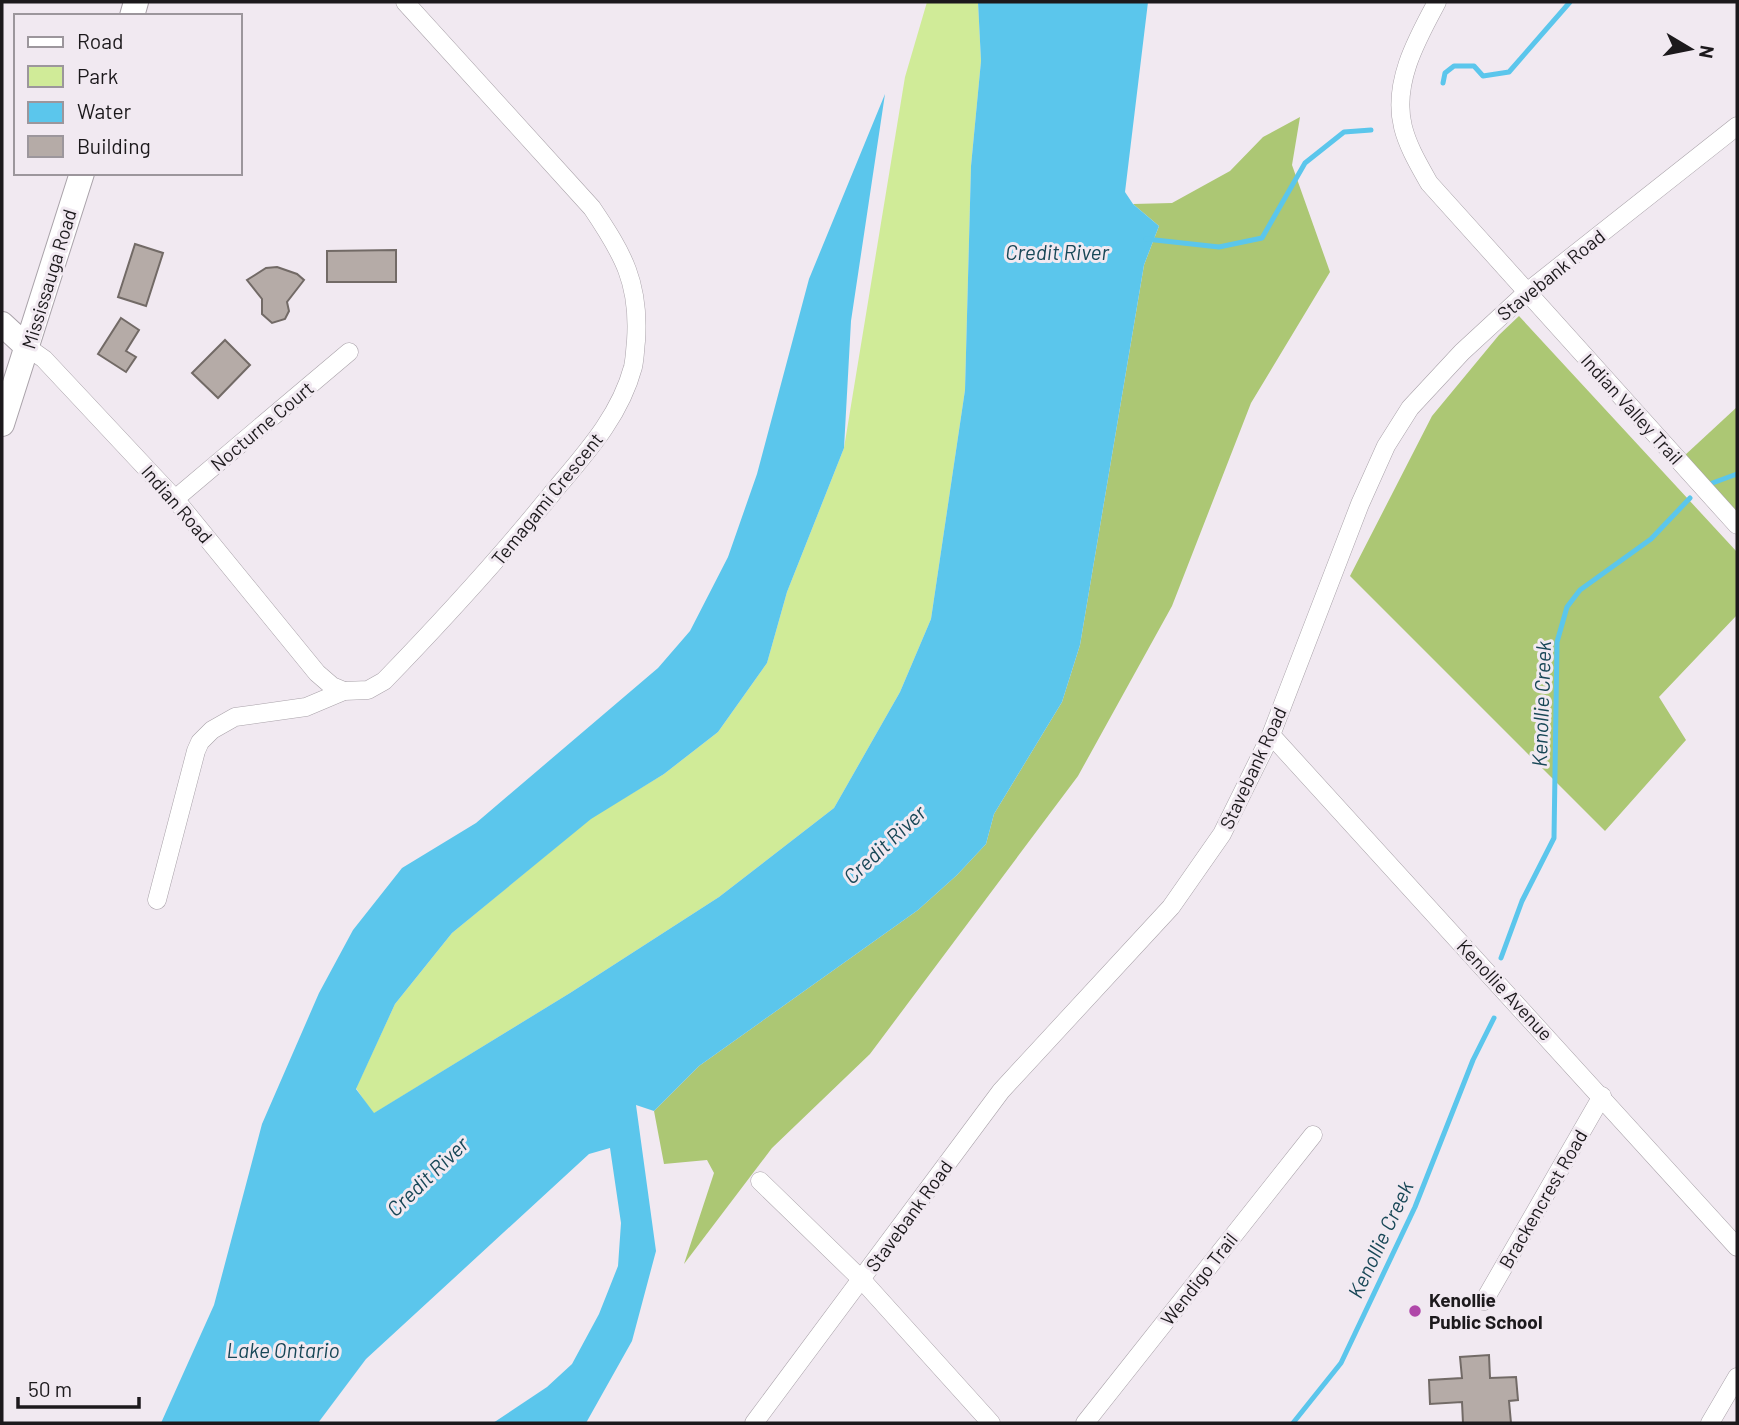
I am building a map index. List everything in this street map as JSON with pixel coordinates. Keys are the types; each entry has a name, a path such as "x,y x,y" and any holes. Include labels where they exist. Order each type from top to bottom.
{"main road":[{"name":"Mississauga Road","path":"2,424 81,175"},
{"name":"Indian Road","path":"2,324 27,348"}],"street":[{"name":"Temagami Crescent","path":"157,900 200,742 212,730 234,717 306,706 344,691 368,690 384,681 478,583 597,439 622,401 634,364 637,320 633,280 615,242 592,208 405,2"},
{"name":"Indian Valley Trail","path":"1437,2 1408,63 1401,96 1403,126 1429,183 1737,525"},
{"name":"Stavebank Road","path":"754,1423 1001,1091 1171,907 1222,834 1271,735 1360,505 1387,446 1410,408 1462,352 1527,292 1737,126"},
{"name":"Indian Road","path":"27,348 44,359 175,499 317,673 332,686 344,691"},
{"name":"Nocturne Court","path":"175,499 349,352"},
{"name":"Kenollie Avenue","path":"1271,735 1737,1247"},
{"name":"Brackencrest Road","path":"1483,1301 1602,1096"},
{"name":"Wendigo Trail","path":"1085,1423 1313,1135"},
{"path":"760,1181 862,1280 991,1423"},
{"path":"1710,1423 1737,1377"}],"green space":[{"path":"927,2 978,2 981,61 971,166 965,390 931,619 900,692 834,808 719,897 570,993 373,1114 356,1088 395,1004 452,933 591,818 664,774 718,732 767,663 787,592 844,448 905,77"},
{"path":"1300,117 1292,165 1330,272 1251,403 1172,606 1078,776 870,1054 772,1148 684,1264 714,1173 707,1160 664,1164 654,1111 699,1066 918,910 957,875 986,844 994,814 1062,702 1080,645 1144,265 1159,226 1133,204 1172,203 1230,171 1263,137"},
{"path":"1519,316 1737,552 1737,615 1659,697 1686,740 1605,831 1350,576 1432,416 1499,335"},
{"path":"1737,407 1737,514 1684,456"}],"water":[{"name":"Credit River","path":"978,2 1148,2 1125,192 1133,204 1159,226 1144,265 1080,645 1062,702 994,814 986,844 918,910 699,1066 654,1111 636,1105 656,1251 632,1341 586,1423 493,1423 547,1387 572,1364 599,1314 618,1266 621,1223 610,1148 589,1154 366,1359 318,1423 161,1423 214,1305 262,1124 319,993 353,930 402,868 476,823 658,668 690,631 728,557 757,474 809,279 885,94 851,321 844,448 787,592 767,663 718,732 664,774 591,819 452,933 395,1004 356,1089 374,1113 570,993 719,897 834,808 900,692 931,619 965,390 971,166 981,61"}],"building":[{"path":"135,244 163,253 146,306 118,297"},
{"path":"396,250 396,282 327,282 327,251"},
{"path":"277,267 297,274 304,280 287,302 289,311 285,319 272,323 262,314 262,299 247,280 266,268"},
{"path":"121,318 139,330 126,351 136,357 126,372 98,354"},
{"path":"225,340 250,365 218,398 192,373"},
{"path":"1489,1355 1490,1378 1516,1377 1518,1400 1509,1401 1511,1423 1463,1423 1462,1402 1430,1404 1429,1380 1462,1378 1460,1357"}],"waterway":[{"path":"1443,83 1445,73 1454,66 1474,66 1483,76 1509,72 1570,2"},
{"path":"1146,239 1219,247 1262,238 1305,163 1344,132 1371,130"},
{"name":"Kenollie Creek","path":"1707,485 1737,474"},
{"name":"Kenollie Creek","path":"1501,958 1522,901 1554,838 1557,642 1567,607 1580,590 1651,539 1690,498"},
{"name":"Kenollie Creek","path":"1293,1423 1341,1363 1415,1207 1473,1060 1494,1018"}],"place":[{"name":"Kenollie Public School","path":"1415,1311"}],"water label":[{"name":"Lake Ontario","path":"283,1351"}]}
